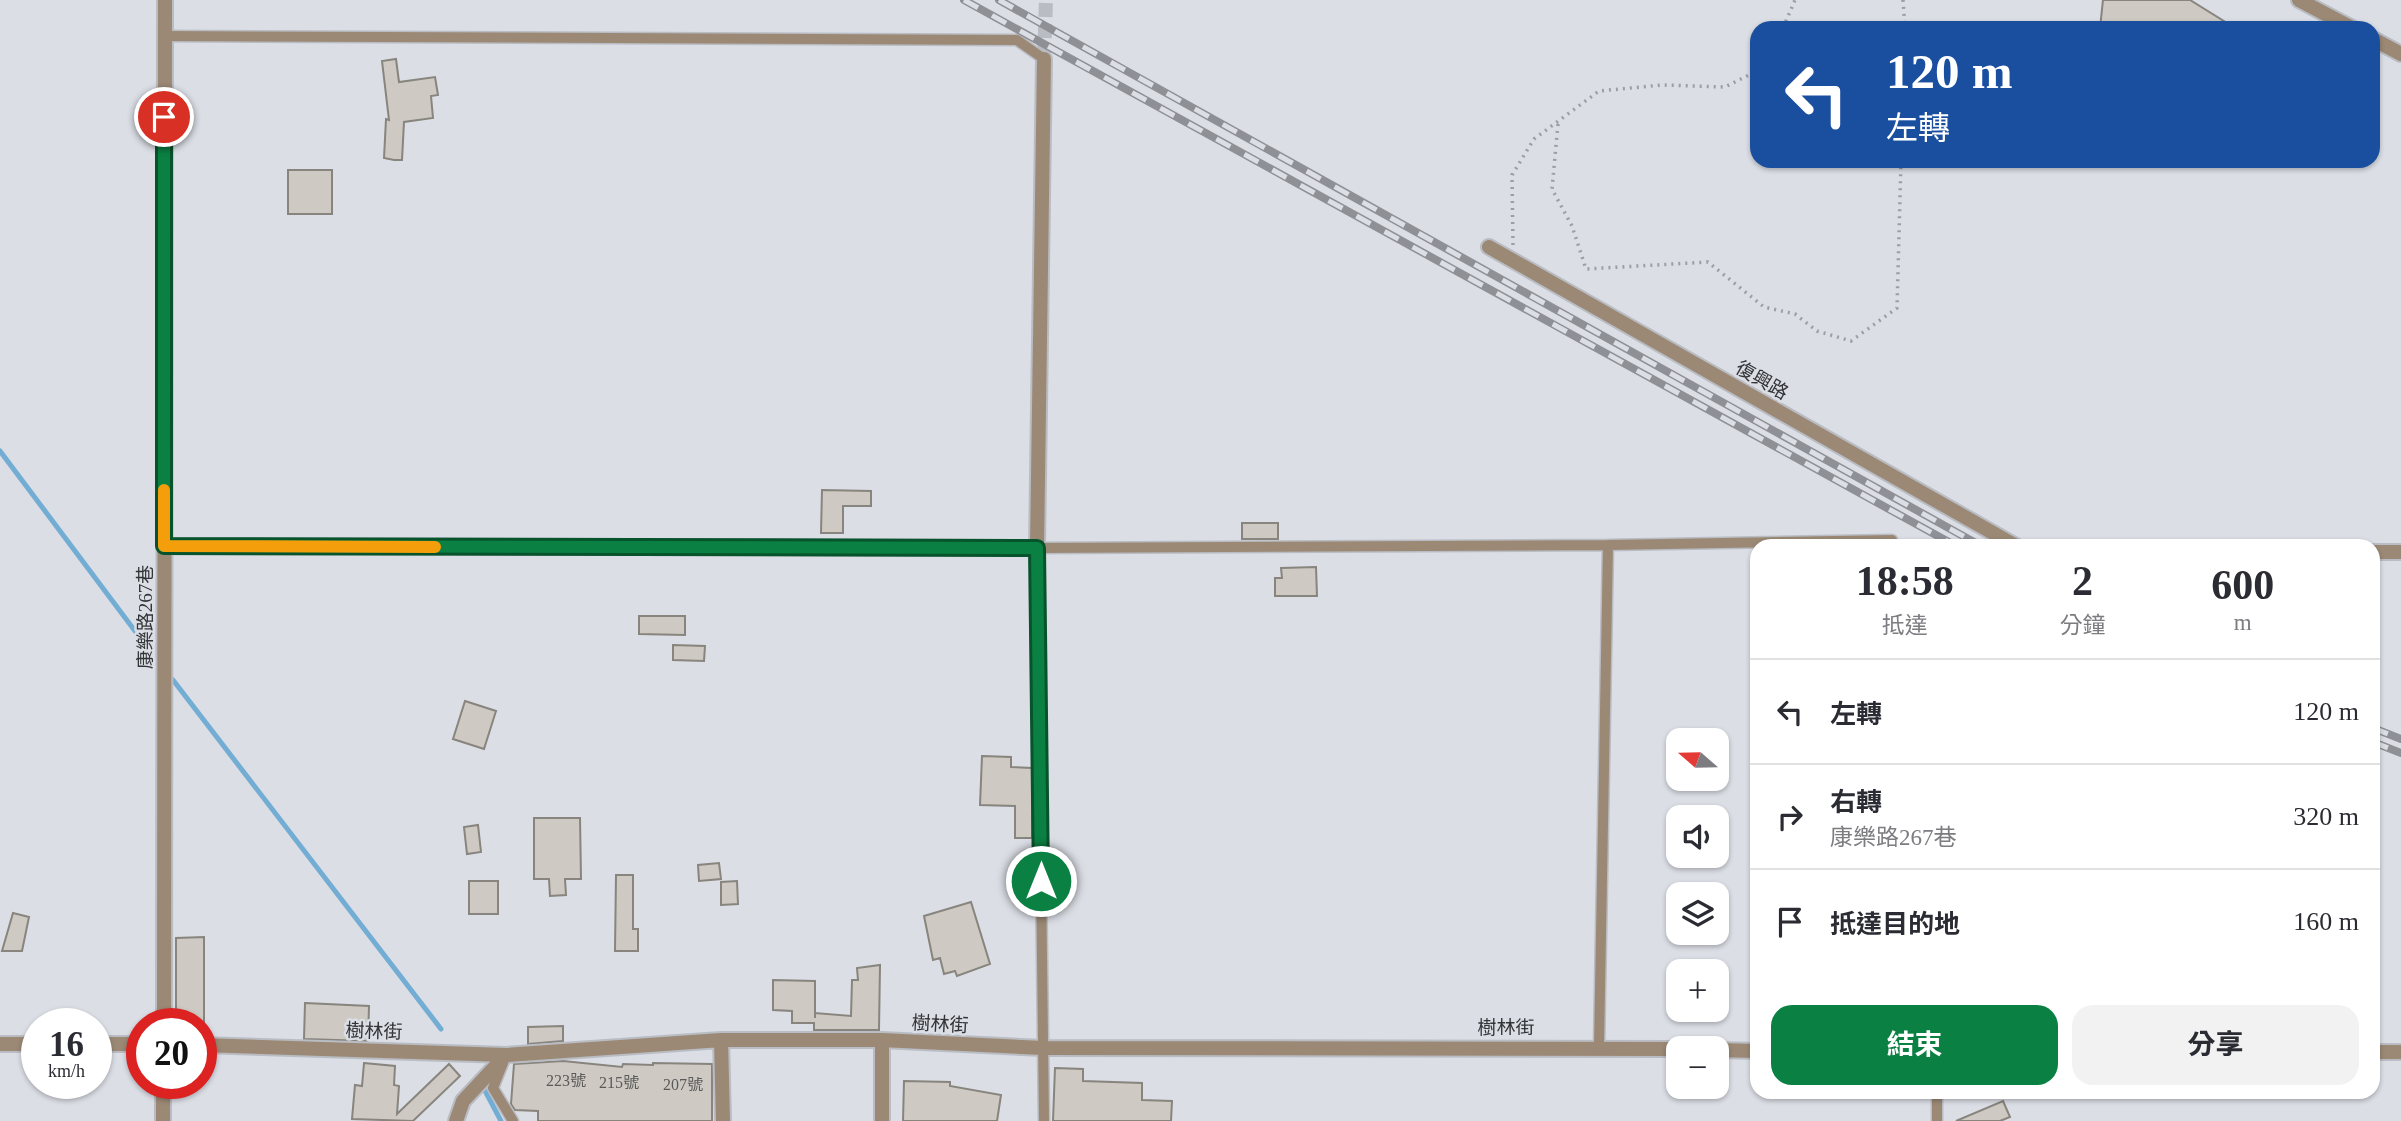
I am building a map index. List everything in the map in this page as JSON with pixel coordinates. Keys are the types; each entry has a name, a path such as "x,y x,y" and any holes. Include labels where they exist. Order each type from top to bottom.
{"street":[{"name":"康樂路267巷","path":"164,1008 166,0"},
{"path":"2299,0 2339,21"},
{"path":"2380,43 2401,54"},
{"path":"164,546 1037,548 1044,59"},
{"name":"復興路","path":"1489,247 2004,539"},
{"path":"2380,551 2401,552"},
{"path":"721,1040 723,1121"},
{"name":"樹林街","path":"217,1046 506,1055 721,1040 882,1041 1043,1048 1599,1046 1666,1049"},
{"path":"882,1041 882,1121"},
{"path":"0,1044 21,1044"},
{"path":"1729,1050 1750,1051"},
{"path":"2380,1052 2401,1052"},
{"path":"456,1121 463,1101 506,1055"},
{"path":"163,1099 163,1121"}],"lane":[{"path":"165,36 1017,40 1044,59"},
{"path":"1044,1121 1037,548 1750,542"},
{"path":"1599,1046 1608,545"},
{"path":"506,1055 493,1088 513,1121"},
{"path":"1937,1099 1937,1121"}],"path":[{"path":"1786,21 1796,0"},
{"path":"1903,0 1904,21"},
{"path":"1513,261 1512,175 1534,139 1558,124 1599,91 1662,85 1725,87 1750,74"},
{"path":"1558,124 1552,189 1572,226 1586,269 1708,262 1764,307 1795,314 1818,331 1851,341 1897,309 1901,168"}],"building":[{"path":"2103,0 2190,0 2224,21 2101,21"},
{"path":"396,59 399,82 435,77 438,95 431,96 433,118 404,122 402,160 384,158 386,119 389,120 382,61"},
{"path":"288,170 332,170 332,214 288,214"},
{"path":"822,490 871,491 871,506 843,506 843,533 821,533"},
{"path":"1242,523 1278,523 1278,539 1242,539"},
{"path":"1316,567 1317,596 1275,596 1275,578 1282,578 1281,568"},
{"path":"639,616 685,616 685,635 639,634"},
{"path":"673,645 705,646 704,661 673,660"},
{"path":"465,701 496,711 484,749 453,739"},
{"path":"982,756 1011,757 1011,767 1032,768 1032,838 1015,838 1015,806 980,805"},
{"path":"534,818 580,818 581,879 565,879 566,895 550,896 549,879 534,879"},
{"path":"478,825 481,852 467,854 464,827"},
{"path":"719,863 721,879 699,881 698,865"},
{"path":"616,875 633,875 633,929 638,929 638,951 615,951"},
{"path":"469,881 498,881 498,914 469,914"},
{"path":"737,881 738,904 721,905 721,882"},
{"path":"971,902 990,964 957,976 955,971 944,974 940,958 933,960 924,916"},
{"path":"13,913 29,917 22,951 2,951"},
{"path":"204,937 204,1008 176,1008 176,938"},
{"path":"880,965 879,1030 814,1030 814,1023 792,1023 792,1011 773,1010 773,980 815,981 815,1013 851,1016 852,980 858,980 857,968"},
{"path":"305,1003 369,1006 368,1041 304,1039"},
{"path":"563,1026 563,1041 528,1044 528,1027"},
{"path":"563,1061 622,1067 623,1064 653,1063 712,1064 712,1121 538,1121 538,1111 515,1110 511,1104 514,1064"},
{"path":"364,1063 395,1066 394,1085 399,1086 397,1114 449,1064 460,1076 413,1121 352,1119 355,1085 362,1086"},
{"path":"1055,1068 1083,1069 1083,1081 1142,1083 1142,1100 1172,1101 1171,1121 1053,1121"},
{"path":"904,1081 950,1082 950,1086 1001,1095 997,1121 903,1121"},
{"path":"2003,1101 2010,1117 2000,1121 1956,1121"}],"waterway":[{"path":"0,451 147,647"},
{"path":"173,680 441,1029"},
{"path":"482,1085 501,1121"}],"tunnel":[{"path":"1044,59 1046,0"}],"railway":[{"path":"964,0 1943,539"},
{"path":"999,0 1968,539"},
{"path":"2380,731 2401,739"},
{"path":"2380,745 2401,753"}],"slow traffic":[{"path":"164,490 164,546 435,547"}],"route":[{"path":"164,117 164,546 1037,548 1041,881"}]}
